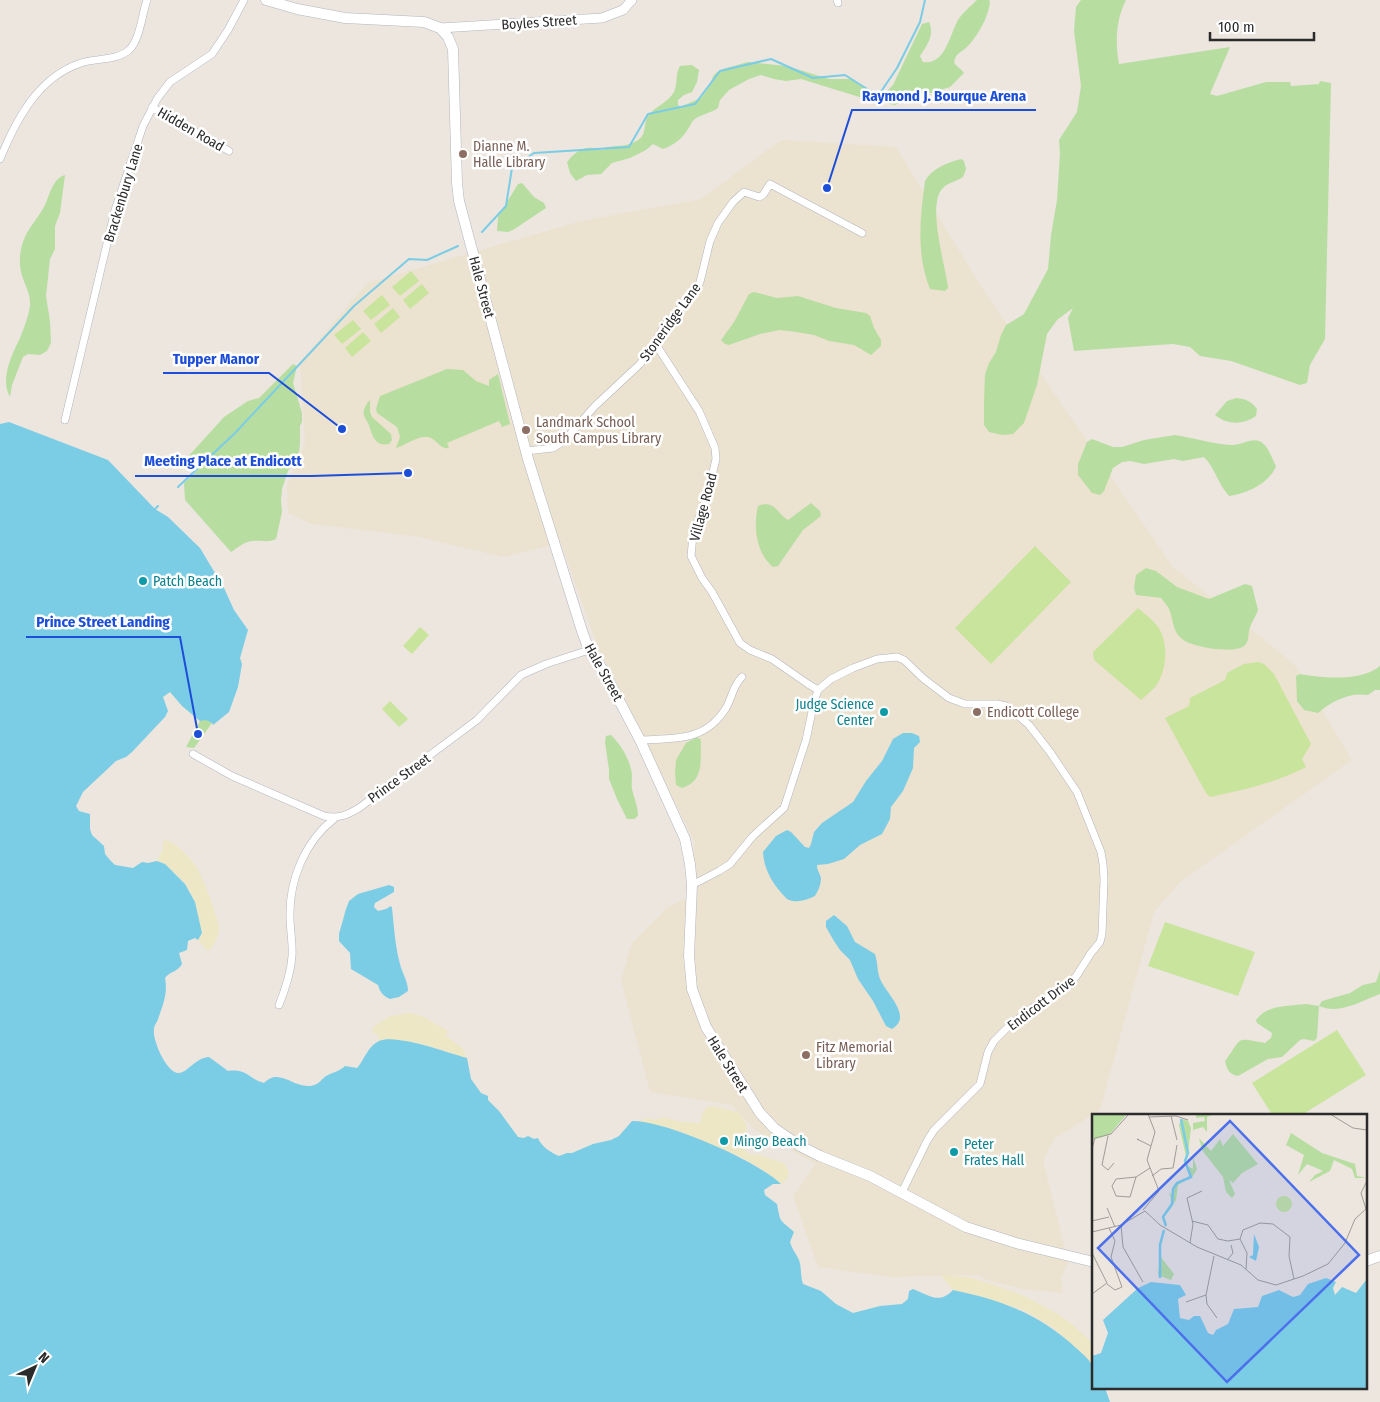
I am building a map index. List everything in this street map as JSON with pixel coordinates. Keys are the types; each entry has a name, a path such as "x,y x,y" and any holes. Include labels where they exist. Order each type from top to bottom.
{"main road":[{"path":"266,0 344,18 424,22 440,28"},
{"name":"Hale Street","path":"440,28 448,37 453,49 456,183 459,201 546,520 589,650 603,670 640,740 685,839 692,885 689,956 692,989 706,1027 760,1113 774,1128 800,1146 870,1176 966,1227 1016,1243 1092,1262"}],"street":[{"path":"0,159 24,112 42,86 79,64 118,56 129,49 139,29 147,0"},
{"name":"Brackenbury Lane","path":"65,420 115,210 143,126 152,107 170,82 212,54 228,30 244,0"},
{"name":"Boyles Street","path":"440,28 602,18 623,10 632,0"},
{"name":"Hidden Road","path":"152,107 229,151"},
{"name":"Stoneridge Lane","path":"526,451 553,448 564,442 595,406 640,364 665,325 695,292 700,282 710,241 718,223 733,202 744,192 759,197 763,195 770,184 862,233"},
{"name":"Village Road","path":"655,343 699,411 715,448 716,459 708,493 693,535 691,556 740,643 750,650 772,659 818,690"},
{"name":"Prince Street","path":"335,818 360,808 471,726 521,675 546,664 589,650"},
{"name":"Endicott Drive","path":"818,690 831,679 853,668 877,659 896,657 904,660 924,679 950,698 965,704 997,704 1006,706 1029,725 1071,782 1097,839 1104,864 1102,934 1100,942 1067,987 1032,1008 994,1041 988,1052 980,1084 934,1130 927,1140 902,1192"},
{"path":"640,740 684,737 698,734 708,729 726,709 736,682 742,677"},
{"path":"692,885 719,872 730,864 752,836 784,808 806,740 818,690"},
{"path":"193,754 256,787 324,816 335,818"},
{"path":"280,1005 292,956 290,915 298,869 313,841 325,826 335,818"}],"shaded area":[{"name":"Endicott College","path":"781,140 896,147 979,283 1172,566 1294,664 1352,760 1180,882 1154,912 1100,1110 1054,1139 1043,1161 1068,1262 1061,1279 1063,1293 1022,1289 987,1280 979,1275 890,1277 818,1267 793,1196 816,1164 755,1130 732,1105 650,1092 621,980 632,943 668,907 687,898 695,843 597,645 561,543 504,557 414,536 311,524 288,513 287,485 305,443 300,362 367,283 581,221 701,199"}],"green space":[{"path":"977,0 989,0 987,14 969,45 955,59 955,64 964,73 950,87 918,97 913,96 895,105 869,100 801,79 786,81 761,75 729,90 720,100 718,108 695,119 683,136 671,146 663,149 653,144 630,158 612,163 601,174 587,175 576,181 570,173 567,162 582,149 594,148 604,150 606,147 631,144 641,138 648,116 674,92 680,66 692,65 699,70 697,82 692,92 678,100 680,107 701,98 717,72 748,62 787,66 829,79 850,79 873,91 887,91 893,85 922,24 929,22 931,35 928,44 920,56 923,62 930,62 942,54 958,20"},
{"path":"1081,0 1126,0 1120,15 1117,31 1119,64 1230,47 1210,94 1217,96 1266,82 1290,82 1291,86 1319,84 1320,81 1331,83 1325,339 1310,365 1307,383 1300,385 1231,361 1200,356 1190,347 1173,344 1074,351 1068,318 1073,308 1057,320 1047,334 1037,385 1024,423 1013,434 1002,435 989,432 984,425 985,374 989,363 996,352 1006,325 1024,314 1048,269 1057,200 1059,140 1077,112 1081,86 1074,31 1076,7"},
{"path":"961,159 964,161 966,169 963,177 943,188 938,196 936,207 938,236 948,288 945,291 930,289 923,263 920,236 925,181 936,169"},
{"path":"65,175 60,213 55,226 55,249 50,259 46,296 51,343 47,351 40,355 28,354 23,357 12,385 10,397 7,390 6,376 13,352 25,326 30,305 29,294 20,269 22,245 25,236 42,211 50,191 58,179"},
{"path":"522,183 534,197 544,203 546,208 513,230 508,232 497,231 498,217 518,184"},
{"path":"411,271 419,281 400,296 392,287"},
{"path":"422,284 429,293 410,309 403,300"},
{"path":"754,292 777,298 798,296 836,308 866,313 870,316 881,340 881,346 871,355 854,345 829,341 814,335 780,330 760,334 729,345 725,344 721,340 734,322 749,294"},
{"path":"382,295 390,305 371,320 363,311"},
{"path":"393,308 400,317 381,333 374,324"},
{"path":"353,320 361,329 342,344 334,335"},
{"path":"363,332 371,341 352,357 345,348"},
{"path":"293,364 297,366 293,383 302,413 300,443 299,452 288,471 282,489 282,512 276,539 249,542 231,552 185,500 184,483 198,470 185,460 224,417 248,401 259,398"},
{"path":"447,369 463,370 476,381 489,386 489,380 498,374 510,424 502,427 499,421 447,443 449,448 443,447 428,437 424,437 396,448 400,437 397,427 377,413 376,409 380,396"},
{"path":"1236,398 1253,404 1257,409 1256,416 1246,421 1235,423 1225,421 1215,415 1227,401"},
{"path":"370,400 372,417 391,434 392,440 389,444 377,442 365,418 365,407"},
{"path":"1175,435 1232,445 1252,440 1259,441 1267,448 1276,466 1269,478 1257,487 1229,496 1204,457 1183,461 1174,459 1144,464 1130,461 1122,462 1113,468 1104,491 1100,495 1092,493 1078,475 1078,464 1087,442 1092,439 1113,447 1122,447 1144,440"},
{"path":"811,503 820,511 821,516 803,530 778,566 773,567 763,555 757,539 756,522 758,506 768,504 788,520"},
{"path":"1035,546 1071,582 991,664 955,628"},
{"path":"1146,568 1156,571 1177,587 1209,599 1245,584 1252,586 1258,610 1245,645 1240,648 1223,650 1194,645 1182,639 1176,632 1170,611 1161,598 1136,595 1134,588 1136,575"},
{"path":"1138,608 1158,627 1162,633 1165,648 1164,665 1160,680 1141,700 1094,660 1093,652"},
{"path":"420,627 429,635 412,654 403,646"},
{"path":"1258,662 1264,664 1274,674 1311,744 1302,759 1306,767 1271,782 1210,797 1165,718 1189,706 1190,698 1225,680 1227,673 1244,664"},
{"path":"1380,666 1380,690 1375,690 1368,695 1361,694 1341,698 1318,713 1304,710 1297,701 1296,676 1300,674 1320,677 1352,677 1363,675"},
{"path":"390,701 408,719 399,727 382,709"},
{"path":"206,719 212,723 194,748 186,747 200,721"},
{"path":"611,735 623,750 631,769 632,789 638,812 638,816 634,819 627,819 609,779 605,742 606,736"},
{"path":"697,737 701,740 701,762 698,775 689,785 682,788 676,785 676,760 686,743"},
{"path":"1165,922 1255,952 1238,996 1148,966"},
{"path":"1380,970 1380,994 1343,1008 1335,1009 1319,1006 1322,1001 1350,993 1363,985 1376,982"},
{"path":"1306,1004 1319,1006 1317,1038 1314,1041 1300,1040 1282,1057 1268,1059 1238,1076 1229,1071 1225,1061 1237,1043 1248,1040 1265,1043 1271,1038 1272,1033 1257,1023 1256,1020 1260,1015 1278,1007"},
{"path":"1337,1030 1366,1075 1303,1114 1272,1114 1252,1083"}],"sand":[{"path":"166,840 178,847 192,861 198,869 210,897 219,930 218,936 208,951 198,940 202,933 195,902 186,884 165,864 157,861 163,849 163,841"},
{"path":"410,1013 422,1016 448,1031 446,1036 463,1049 467,1058 413,1042 401,1040 379,1041 378,1034 373,1033 372,1028 390,1016"},
{"name":"Mingo Beach","path":"711,1106 738,1112 747,1127 746,1152 784,1163 789,1172 787,1179 781,1184 749,1162 713,1145 638,1121 648,1118 655,1120 665,1117 675,1121 698,1123 701,1122 701,1116 707,1107"},
{"path":"941,1275 973,1278 1022,1295 1058,1314 1092,1343 1092,1366 1083,1354 1052,1327 1023,1310 953,1290"}],"water":[{"path":"9,422 108,460 155,509 168,517 200,548 224,588 234,610 248,630 240,658 242,664 238,687 229,712 213,725 206,720 200,721 182,706 170,692 163,697 168,711 165,717 132,752 116,761 83,792 76,806 79,811 90,814 92,835 104,846 105,854 115,865 133,868 142,862 157,861 165,864 185,884 195,902 202,933 198,940 195,938 188,941 187,950 179,953 182,964 165,978 165,999 154,1028 155,1041 161,1056 174,1072 185,1071 200,1060 209,1057 228,1071 244,1072 264,1083 275,1077 280,1077 302,1085 312,1086 345,1066 357,1068 369,1050 379,1041 387,1039 397,1040 467,1058 471,1079 481,1093 488,1096 488,1100 499,1111 518,1137 538,1138 541,1144 559,1156 611,1140 619,1136 632,1121 647,1122 687,1134 753,1164 781,1184 773,1184 764,1190 765,1195 777,1204 781,1221 794,1232 790,1242 801,1267 803,1284 821,1291 836,1304 853,1313 880,1306 902,1304 908,1299 909,1291 913,1289 938,1298 948,1295 953,1290 1004,1304 1034,1317 1081,1352 1092,1365 1092,1390 1106,1390 1110,1402 0,1402 0,424"},
{"path":"903,733 912,733 919,736 920,742 914,748 913,768 903,791 891,807 890,819 882,834 860,845 844,859 817,865 821,881 815,896 797,901 787,899 770,878 765,866 763,852 776,836 787,830 805,847 809,848 814,832 822,823 853,802 866,781 882,761 893,739"},
{"path":"389,885 394,887 394,892 375,903 374,907 378,911 391,906 392,908 397,950 408,991 399,997 390,999 382,994 378,985 351,969 350,953 339,941 339,934 349,901 358,894"},
{"path":"834,915 847,926 855,942 875,954 880,978 897,1005 899,1012 898,1024 892,1029 886,1026 873,1001 858,979 850,960 840,950 826,927 826,921"}],"waterway":[{"path":"482,232 506,206 512,168 534,153 629,147 648,114 695,104 720,71 771,59 813,78 845,75 878,96 897,68 920,22 925,0"},
{"path":"178,487 235,433 354,306 409,259 427,260 458,246"},
{"path":"155,509 158,506"}],"place":[{"name":"Dianne M. Halle Library","path":"463,154"},
{"name":"Raymond J. Bourque Arena","path":"827,188"},
{"name":"Tupper Manor","path":"342,429"},
{"name":"Landmark School South Campus Library","path":"526,430"},
{"name":"Meeting Place at Endicott","path":"408,473"},
{"name":"Patch Beach","path":"143,581"},
{"name":"Judge Science Center","path":"884,712"},
{"name":"Endicott College","path":"977,712"},
{"name":"Prince Street Landing","path":"198,734"},
{"name":"Fitz Memorial Library","path":"806,1055"},
{"name":"Mingo Beach","path":"724,1141"},
{"name":"Peter Frates Hall","path":"954,1152"}]}
